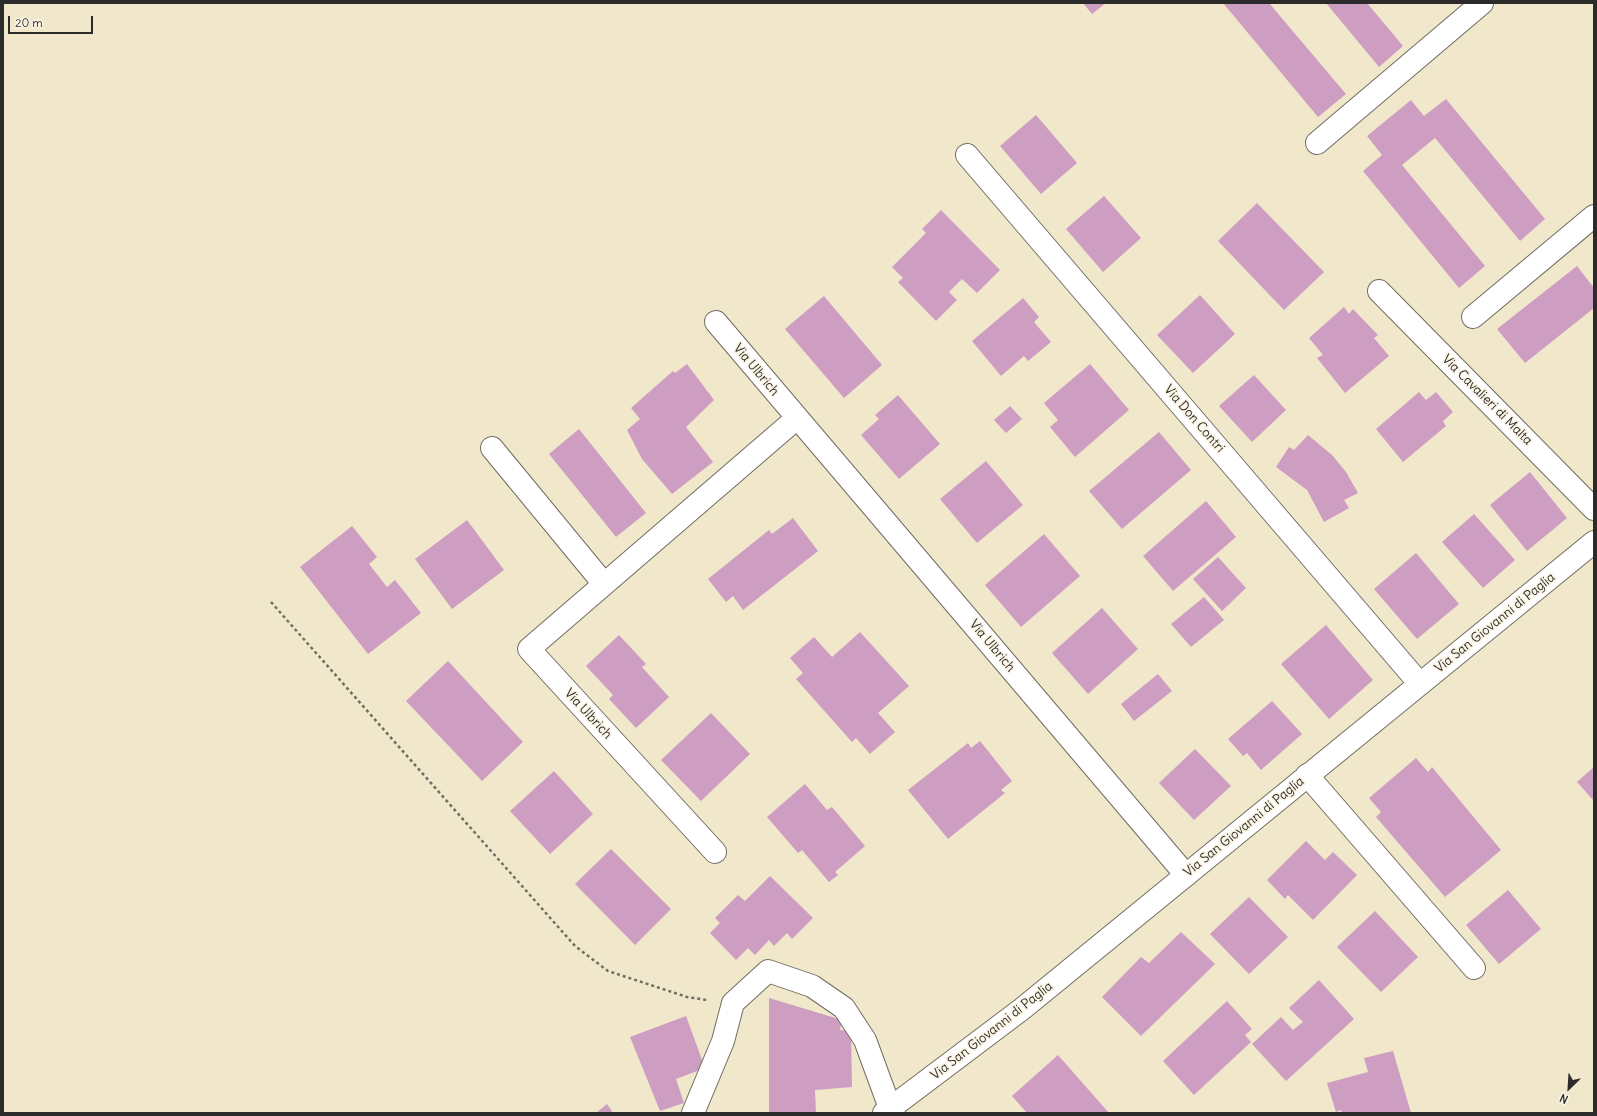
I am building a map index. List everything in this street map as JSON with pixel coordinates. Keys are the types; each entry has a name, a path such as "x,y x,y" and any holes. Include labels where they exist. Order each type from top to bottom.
{"street":[{"path":"1317,143 1482,3"},
{"name":"Via Don Contri","path":"967,155 1420,684"},
{"path":"1473,317 1594,216"},
{"name":"Via Cavalieri di Malta","path":"1379,291 1594,509"},
{"name":"Via Ulbrich","path":"716,322 1186,875"},
{"name":"Via Ulbrich","path":"715,852 529,649 797,418"},
{"path":"492,448 604,584"},
{"name":"Via San Giovanni di Paglia","path":"733,1003 768,971 812,986 844,1008 865,1040 890,1111 1022,1009 1594,542"},
{"path":"1307,775 1474,968"},
{"path":"693,1113 723,1041 733,1003"}],"path":[{"path":"271,602 574,946 608,971 687,997 733,1003"}],"building":[{"path":"1083,3 1106,3 1092,14"},
{"path":"1223,3 1269,3 1346,94 1318,117"},
{"path":"1326,3 1367,3 1403,46 1379,67"},
{"path":"1446,99 1545,219 1520,241 1435,138 1402,165 1485,266 1459,288 1363,171 1382,155 1367,136 1411,100 1424,116"},
{"path":"1036,115 1077,163 1041,194 1000,146"},
{"path":"1104,196 1141,238 1103,272 1066,229"},
{"path":"1257,203 1324,272 1284,310 1218,241"},
{"path":"941,210 1000,270 977,293 962,279 949,292 957,300 936,321 898,282 903,278 892,267 926,233 922,229"},
{"path":"1577,266 1594,288 1594,308 1525,363 1497,329"},
{"path":"1200,295 1235,334 1193,373 1157,335"},
{"path":"824,296 882,365 844,398 785,329"},
{"path":"1023,298 1039,317 1034,322 1051,342 1028,361 1024,356 1001,376 972,341"},
{"path":"1344,307 1349,314 1353,309 1378,335 1374,338 1389,356 1345,393 1317,358 1323,355 1309,338"},
{"path":"687,364 714,400 686,427 713,462 672,494 642,459 627,430 640,419 631,408 673,371 675,373"},
{"path":"1090,364 1129,410 1075,457 1050,427 1058,420 1044,403"},
{"path":"1254,375 1286,410 1252,442 1219,406"},
{"path":"1419,392 1426,400 1436,392 1453,412 1443,421 1446,426 1403,462 1376,429"},
{"path":"898,395 940,444 899,479 861,435 879,419 875,415"},
{"path":"1010,406 1022,419 1006,433 994,420"},
{"path":"579,429 646,513 616,537 549,454"},
{"path":"1159,432 1191,470 1122,529 1089,491"},
{"path":"1308,435 1332,455 1346,472 1358,493 1344,500 1349,508 1324,522 1307,490 1276,467 1289,447 1294,450"},
{"path":"986,461 1023,505 977,543 940,499"},
{"path":"1530,472 1567,518 1527,551 1490,505"},
{"path":"1206,501 1236,537 1173,591 1143,556"},
{"path":"1474,514 1515,560 1483,588 1442,542"},
{"path":"793,518 818,551 743,610 733,596 726,602 708,579 769,530 772,534"},
{"path":"467,520 504,570 452,609 415,559"},
{"path":"352,526 377,557 369,564 387,587 395,580 421,613 368,654 300,567"},
{"path":"1044,534 1080,576 1021,627 985,585"},
{"path":"1416,553 1459,604 1417,639 1374,589"},
{"path":"1218,557 1246,588 1222,611 1193,579"},
{"path":"1204,597 1224,620 1191,647 1171,624"},
{"path":"1102,608 1138,649 1088,694 1052,653"},
{"path":"1326,625 1373,680 1329,719 1281,664"},
{"path":"860,632 909,686 878,713 895,732 870,754 856,738 852,742 796,679 803,673 790,658 814,637 832,657"},
{"path":"619,635 646,664 642,667 669,697 636,728 609,699 613,695 586,666"},
{"path":"448,661 523,742 482,781 406,701"},
{"path":"1158,674 1172,691 1134,721 1121,704"},
{"path":"1272,701 1302,734 1261,770 1247,753 1243,756 1228,739"},
{"path":"711,713 750,754 701,801 661,760"},
{"path":"980,741 1012,781 1001,790 1005,793 948,839 908,790 968,743 971,748"},
{"path":"1195,749 1231,786 1194,820 1159,783"},
{"path":"1416,758 1428,772 1432,767 1501,850 1445,897 1376,817 1381,812 1369,798"},
{"path":"1594,767 1594,801 1577,782"},
{"path":"554,771 593,814 550,854 510,811"},
{"path":"805,784 827,810 832,807 865,846 835,872 838,875 829,882 802,850 798,853 767,817"},
{"path":"1306,841 1325,860 1333,852 1357,875 1313,920 1288,895 1285,899 1267,880"},
{"path":"611,849 671,909 635,945 575,884"},
{"path":"770,876 813,918 792,939 787,933 774,946 769,940 755,955 748,948 736,960 710,933 720,923 715,918 738,895 745,901"},
{"path":"1508,890 1541,929 1499,964 1466,925"},
{"path":"1249,897 1288,937 1249,974 1210,934"},
{"path":"1375,911 1418,957 1381,992 1337,947"},
{"path":"1181,932 1215,964 1141,1036 1102,997 1141,957 1149,963"},
{"path":"1319,980 1354,1019 1286,1081 1252,1044 1281,1017 1293,1030 1303,1022 1289,1008"},
{"path":"769,998 842,1020 840,1030 851,1031 852,1087 815,1090 816,1113 769,1113"},
{"path":"1227,1001 1252,1029 1245,1035 1251,1042 1194,1095 1163,1061"},
{"path":"686,1016 705,1068 676,1079 684,1103 660,1111 630,1037"},
{"path":"1393,1051 1411,1113 1342,1113 1341,1110 1336,1112 1327,1083 1368,1072 1364,1058"},
{"path":"1058,1055 1109,1113 1027,1113 1012,1096"},
{"path":"607,1104 613,1113 596,1113"}]}
